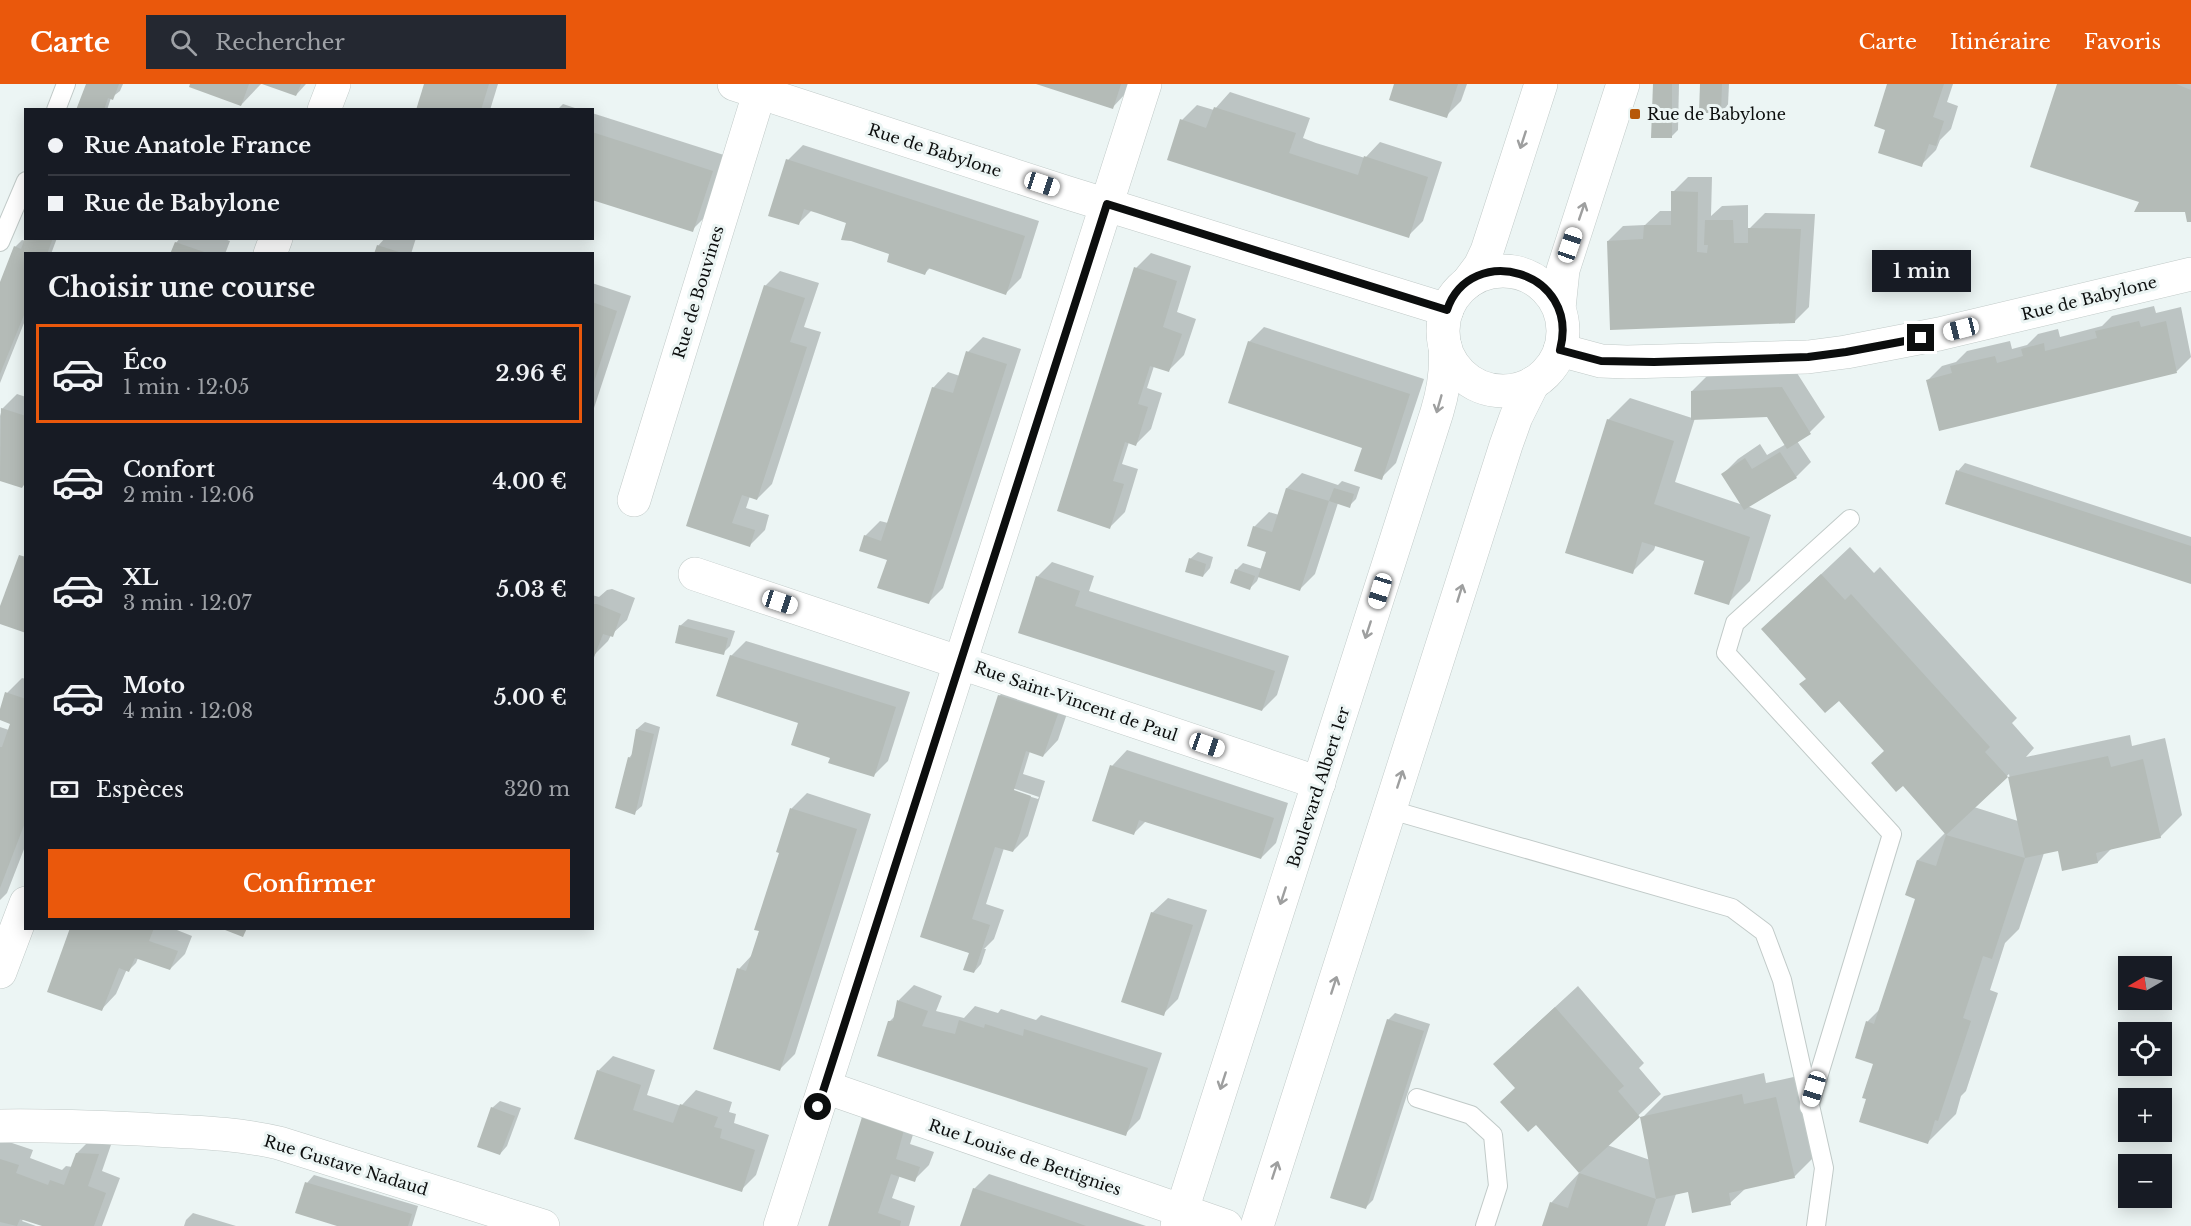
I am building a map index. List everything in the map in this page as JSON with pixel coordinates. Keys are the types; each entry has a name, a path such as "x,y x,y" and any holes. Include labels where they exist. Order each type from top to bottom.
{"street":[{"path":"325,108 334,84"},
{"path":"780,1226 1145,84"},
{"path":"1541,84 1487,251 1480,266 1456,295 1447,310 1444,322 1445,346 1455,368 1466,379 1480,387 1504,392 1519,390 1533,383 1552,367 1560,350 1563,332 1559,308 1563,270 1623,84"},
{"name":"Rue de Babylone","path":"752,87 1107,204 1447,310"},
{"name":"Rue de Bouvines","path":"634,500 752,87"},
{"path":"1468,282 1488,273 1516,272 1542,285 1559,308"},
{"name":"Rue de Babylone","path":"1560,350 1601,361 1627,362 1808,357 1940,334 2191,274"},
{"name":"Boulevard Albert 1er","path":"1179,1219 1437,412 1446,376 1445,346"},
{"path":"1257,1226 1506,445 1516,417 1533,383"},
{"name":"Rue Saint-Vincent de Paul","path":"695,574 1319,783"},
{"path":"0,972 24,908"},
{"name":"Rue Louise de Bettignies","path":"825,1087 1179,1219 1226,1226"},
{"name":"Rue Gustave Nadaud","path":"0,1126 90,1126 251,1136 543,1226"}],"lane":[{"path":"57,108 66,84"},
{"path":"0,242 24,186"},
{"path":"1809,1107 1892,834 1726,652 1735,623 1850,519"},
{"path":"1391,810 1732,908 1764,932 1782,980 1824,1168 1816,1226"},
{"path":"1417,1098 1471,1115 1493,1135 1498,1186 1485,1226"}],"building":[{"path":"86,84 119,84 113,100 108,98 105,108 77,108"},
{"path":"190,84 249,84 241,106 189,87"},
{"path":"262,84 301,84 296,96"},
{"path":"424,84 489,84 482,108 417,108"},
{"path":"1036,84 1121,84 1113,109"},
{"path":"1394,84 1458,84 1447,118 1389,100"},
{"path":"1653,84 1672,84 1672,138 1651,138"},
{"path":"1700,84 1722,84 1721,113 1699,113"},
{"path":"1887,84 1944,84 1933,117 1944,121 1936,146 1929,144 1922,167 1878,153 1885,130 1874,126"},
{"path":"2057,84 2176,84 2191,90 2191,222 2187,222 2185,212 2134,212 2139,202 2030,167"},
{"path":"1214,107 1296,133 1289,153 1301,157 1358,175 1364,156 1428,177 1409,238 1167,160 1180,119 1206,128"},
{"path":"594,133 713,171 693,232 594,201"},
{"path":"786,159 1025,236 1006,295 928,268 925,275 887,262 889,254 851,241 841,240 846,223 817,213 804,209 799,225 768,216"},
{"path":"1671,191 1698,192 1697,252 1707,253 1708,245 1704,245 1705,220 1733,220 1734,243 1748,243 1748,228 1801,229 1795,323 1610,330 1607,241 1643,239 1644,225 1671,225"},
{"path":"24,240 52,240 48,252 24,252 24,315 0,374 0,282 14,246 21,249"},
{"path":"175,242 204,252 171,252"},
{"path":"377,245 399,252 375,252"},
{"path":"1134,267 1177,281 1163,327 1182,334 1169,372 1150,366 1138,404 1148,407 1136,446 1125,442 1113,481 1124,484 1110,529 1057,511"},
{"path":"764,285 805,298 790,342 807,347 757,500 742,495 732,523 755,530 750,547 686,526"},
{"path":"594,303 617,311 594,382"},
{"path":"2139,321 2141,327 2166,321 2177,373 1939,431 1926,380 1952,373 1950,366 1995,356 1997,363 2023,356 2021,349 2044,343 2045,351 2097,338 2095,331"},
{"path":"1248,341 1410,394 1382,480 1354,471 1362,448 1228,403"},
{"path":"966,351 1007,364 929,604 877,588 887,560 859,551 864,535 881,541 932,387 953,393"},
{"path":"1782,387 1811,434 1787,449 1767,417 1691,420 1691,391"},
{"path":"1,408 24,415 24,484 22,488 0,481"},
{"path":"1607,419 1674,441 1654,504 1750,537 1729,605 1694,594 1704,561 1642,542 1633,574 1565,553"},
{"path":"1780,452 1797,478 1744,510 1721,474 1745,458 1752,469"},
{"path":"1956,470 2191,546 2191,584 1945,504"},
{"path":"1286,488 1329,501 1300,591 1258,577 1266,552 1247,546 1253,526 1272,532"},
{"path":"1334,488 1354,494 1350,508 1329,501"},
{"path":"19,555 24,556 24,632 0,624 0,606"},
{"path":"1189,558 1206,564 1203,577 1185,572"},
{"path":"1235,569 1255,576 1250,590 1230,583"},
{"path":"1821,574 1845,600 1851,594 1990,747 1985,752 2008,777 1946,835 1903,786 1896,792 1871,763 1884,751 1839,701 1825,713 1799,684 1806,679 1761,629"},
{"path":"1036,576 1080,591 1075,606 1275,671 1262,711 1018,633"},
{"path":"594,604 621,614 613,637 603,634 594,657"},
{"path":"679,625 728,638 724,655 675,643"},
{"path":"730,655 896,707 874,777 828,763 830,758 791,745 798,723 716,696"},
{"path":"5,692 24,698 24,825 0,888 0,747 2,747 10,724 0,720 0,709"},
{"path":"998,695 1058,714 1043,757 1026,751 1014,790 1031,796 1013,852 995,847 972,919 990,925 974,973 963,970 969,953 920,937"},
{"path":"636,729 654,734 635,815 615,808 628,757 631,758"},
{"path":"2108,756 2111,767 2143,759 2161,838 2096,853 2098,863 2062,871 2058,851 2025,858 2008,777"},
{"path":"1110,765 1274,818 1261,859 1139,820 1134,835 1092,821"},
{"path":"790,808 857,829 780,1071 713,1049 737,968 746,971 759,931 754,930 779,853 776,852"},
{"path":"1946,835 2025,858 1992,959 1983,956 1963,1018 1971,1021 1938,1121 1935,1120 1928,1144 1859,1122 1866,1099 1862,1098 1873,1064 1855,1058 1866,1021 1874,1024 1915,899 1905,895 1917,860 1936,866"},
{"path":"1151,912 1193,925 1164,1016 1121,1002"},
{"path":"69,930 153,930 149,941 178,951 170,970 135,958 129,972 119,968 102,1011 47,992"},
{"path":"225,930 246,930 243,937"},
{"path":"897,1000 928,1011 922,1026 955,1034 959,1020 984,1028 985,1024 1023,1036 1024,1029 1148,1068 1126,1136 877,1056 888,1021 893,1021"},
{"path":"1555,1007 1624,1086 1618,1091 1640,1117 1579,1173 1536,1125 1528,1132 1500,1102 1515,1088 1493,1064"},
{"path":"1387,1019 1424,1031 1366,1209 1330,1198"},
{"path":"597,1070 641,1085 633,1110 673,1123 680,1104 718,1117 714,1127 722,1129 720,1138 755,1150 742,1192 574,1139"},
{"path":"1742,1094 1744,1104 1776,1097 1795,1178 1729,1193 1731,1205 1692,1213 1688,1192 1656,1199 1640,1117"},
{"path":"491,1107 515,1116 500,1155 477,1147"},
{"path":"862,1117 904,1130 896,1159 920,1167 915,1182 891,1174 878,1213 901,1221 900,1226 828,1226"},
{"path":"76,1153 99,1154 88,1186 106,1193 94,1226 42,1226 20,1219 17,1226 0,1222 0,1159 19,1165 16,1173 48,1185 50,1180 64,1185"},
{"path":"1579,1173 1656,1199 1647,1226 1542,1226 1550,1202 1568,1208"},
{"path":"305,1182 412,1214 408,1226 337,1226 295,1213"},
{"path":"973,1188 1055,1215 1086,1226 960,1226"}],"place":[{"name":"Rue de Babylone","path":"1635,114"}],"route":[{"path":"818,1107 1107,204 1447,310 1459,290 1474,279 1488,273 1516,272 1542,285 1559,308 1563,332 1560,350 1601,361 1654,362 1808,357 1921,338"}]}
